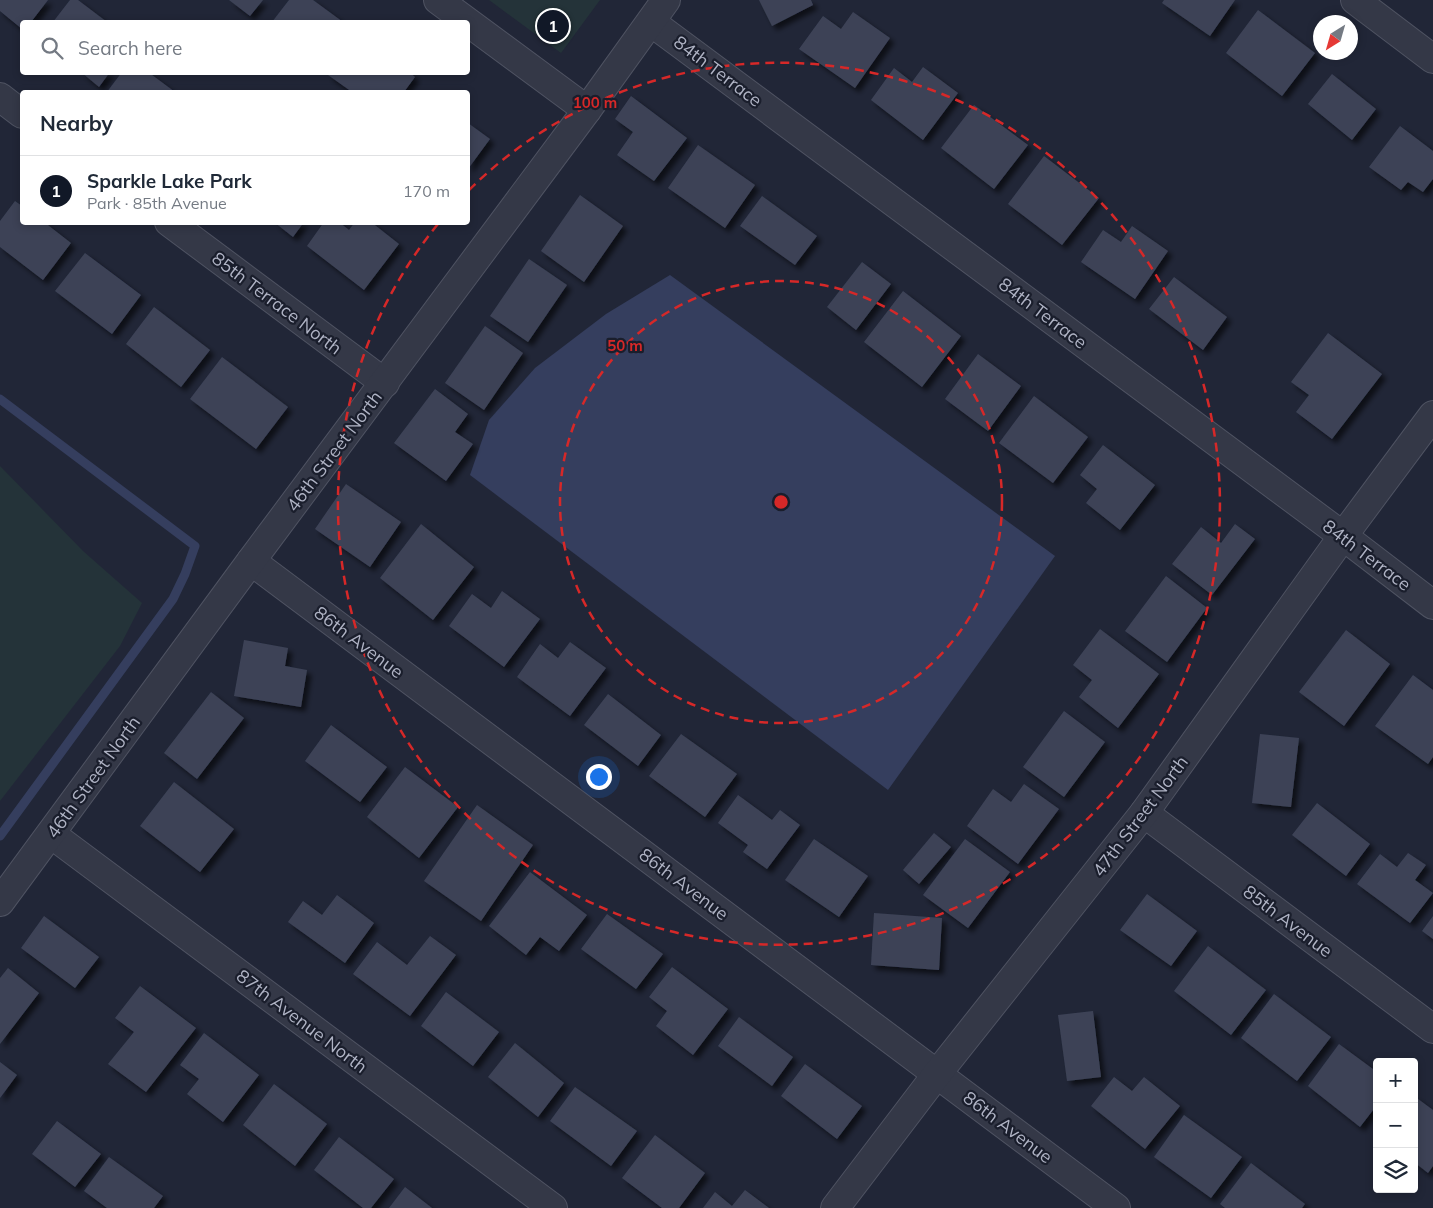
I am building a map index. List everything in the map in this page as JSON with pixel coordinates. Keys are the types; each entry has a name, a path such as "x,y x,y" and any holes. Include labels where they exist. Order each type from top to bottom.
{"street":[{"path":"438,0 465,20"},
{"path":"1355,0 1433,59"},
{"name":"46th Street North","path":"0,902 659,11"},
{"name":"84th Terrace","path":"659,11 1433,605"},
{"path":"470,24 587,110"},
{"path":"0,97 20,112"},
{"name":"85th Terrace North","path":"173,225 385,383"},
{"name":"47th Street North","path":"835,1208 937,1074 1144,813 1343,536 1433,416"},
{"name":"86th Avenue","path":"251,561 1116,1208"},
{"name":"85th Avenue","path":"1144,813 1433,1029"},
{"name":"87th Avenue North","path":"51,834 553,1208"}],"shaded area":[{"path":"489,0 600,0 561,53"},
{"path":"0,466 83,551 142,603 120,646 0,801"}],"water":[{"path":"670,275 1055,556 888,790 470,475 489,420 535,368 606,314"}],"building":[{"path":"0,0 48,0 33,20 20,20 20,27 0,11"},
{"path":"70,0 78,0 104,20 55,20"},
{"path":"229,0 263,0 250,16"},
{"path":"289,0 313,0 340,20 274,20"},
{"path":"759,0 811,0 813,5 772,26"},
{"path":"1164,0 1235,0 1210,36 1162,3"},
{"path":"1258,10 1313,51 1313,56 1282,96 1226,53"},
{"path":"853,12 890,38 855,88 799,49 823,16 841,29"},
{"path":"923,67 958,93 923,140 871,100 894,68 912,82"},
{"path":"1332,74 1376,109 1352,140 1308,104"},
{"path":"85,75 108,75 99,87"},
{"path":"120,75 152,75 172,90 108,90"},
{"path":"328,75 413,75 415,77 405,90 349,90"},
{"path":"631,96 687,138 654,181 617,155 633,132 615,119"},
{"path":"974,105 1028,145 994,189 941,148"},
{"path":"470,124 490,139 470,166"},
{"path":"1400,126 1433,151 1433,179 1423,192 1408,182 1401,190 1369,167"},
{"path":"698,145 755,185 725,228 668,188"},
{"path":"1044,156 1099,198 1062,245 1008,204"},
{"path":"580,195 623,226 584,282 541,251"},
{"path":"762,196 817,236 795,265 740,226"},
{"path":"15,201 20,205 20,225 48,225 71,243 43,280 0,247 0,221"},
{"path":"278,225 302,225 293,237"},
{"path":"322,225 343,225 349,230 353,225 375,225 399,244 364,290 307,246"},
{"path":"1132,226 1168,251 1135,299 1081,262 1103,230 1121,242"},
{"path":"85,253 141,295 112,334 55,291"},
{"path":"529,259 567,285 528,342 490,316"},
{"path":"862,262 891,284 856,330 827,307"},
{"path":"1174,277 1227,317 1203,350 1149,309"},
{"path":"903,291 961,336 922,387 864,342"},
{"path":"154,307 210,350 181,387 126,344"},
{"path":"485,326 523,353 484,410 445,383"},
{"path":"1328,333 1382,374 1332,439 1296,412 1309,395 1291,382"},
{"path":"978,354 1021,386 988,431 945,399"},
{"path":"222,357 288,407 256,449 190,399"},
{"path":"435,389 468,414 455,432 473,444 446,481 394,443"},
{"path":"1034,396 1088,437 1053,483 999,443"},
{"path":"1103,445 1155,485 1120,530 1086,503 1097,489 1080,475"},
{"path":"346,484 401,522 370,567 315,529"},
{"path":"421,524 474,567 433,620 380,578"},
{"path":"1235,524 1255,539 1212,595 1172,564 1201,527 1221,543"},
{"path":"1166,576 1207,608 1167,662 1125,631"},
{"path":"502,591 540,619 504,667 449,626 472,594 491,608"},
{"path":"1100,629 1159,674 1118,728 1079,697 1092,680 1073,665"},
{"path":"1346,630 1390,664 1344,726 1299,692"},
{"path":"244,640 288,648 285,666 307,670 301,707 234,696"},
{"path":"570,642 606,668 570,716 517,677 540,644 558,658"},
{"path":"1413,675 1433,690 1433,757 1428,764 1375,726"},
{"path":"211,692 244,718 197,779 164,753"},
{"path":"608,694 661,735 638,766 584,725"},
{"path":"1064,711 1105,742 1064,797 1023,767"},
{"path":"331,725 387,767 360,802 305,761"},
{"path":"681,734 737,774 705,817 649,776"},
{"path":"1260,734 1299,738 1291,807 1252,803"},
{"path":"405,767 458,807 419,858 367,817"},
{"path":"174,782 234,829 200,872 140,826"},
{"path":"1024,784 1059,809 1018,864 967,826 993,789 1011,802"},
{"path":"738,795 772,820 780,810 800,825 767,869 743,852 748,845 718,823"},
{"path":"1317,803 1370,844 1346,876 1292,835"},
{"path":"477,805 533,845 481,921 424,881"},
{"path":"934,833 951,847 919,884 903,870"},
{"path":"814,839 868,876 839,917 785,880"},
{"path":"965,839 1010,872 968,928 923,895"},
{"path":"1408,853 1426,865 1415,880 1433,893 1410,923 1357,884 1380,854 1397,867"},
{"path":"530,872 587,915 559,951 540,937 526,955 489,926"},
{"path":"1147,894 1197,931 1171,966 1120,930"},
{"path":"337,895 374,923 345,963 288,922 303,901 322,915"},
{"path":"874,913 942,918 939,970 871,965"},
{"path":"607,914 663,954 636,989 581,949"},
{"path":"44,916 99,957 75,988 21,948"},
{"path":"1433,916 1433,939 1422,931"},
{"path":"430,936 456,955 410,1016 353,974 377,942 407,965"},
{"path":"1208,946 1266,990 1231,1035 1174,991"},
{"path":"672,967 728,1009 693,1055 656,1026 667,1011 649,997"},
{"path":"8,968 39,993 0,1044 0,978"},
{"path":"140,986 196,1028 146,1092 108,1064 134,1032 115,1018"},
{"path":"446,992 499,1032 473,1066 421,1026"},
{"path":"1274,994 1331,1037 1297,1081 1241,1038"},
{"path":"1093,1011 1101,1077 1067,1081 1058,1015"},
{"path":"739,1017 793,1057 772,1086 718,1046"},
{"path":"204,1033 259,1075 223,1122 187,1094 199,1079 180,1065"},
{"path":"515,1043 564,1083 538,1117 488,1077"},
{"path":"1339,1044 1373,1069 1373,1110 1360,1127 1308,1086"},
{"path":"0,1062 17,1075 0,1098"},
{"path":"805,1064 862,1106 837,1139 781,1096"},
{"path":"1114,1077 1132,1091 1144,1077 1180,1106 1145,1149 1091,1106"},
{"path":"274,1084 327,1124 295,1166 243,1125"},
{"path":"575,1087 637,1131 611,1166 550,1121"},
{"path":"1418,1099 1433,1110 1433,1166 1428,1173 1418,1165"},
{"path":"1184,1115 1242,1157 1211,1198 1154,1157"},
{"path":"57,1121 101,1154 75,1187 32,1154"},
{"path":"655,1135 705,1173 679,1208 662,1208 622,1178"},
{"path":"339,1137 394,1179 371,1208 363,1208 314,1170"},
{"path":"109,1157 163,1196 154,1208 107,1208 84,1191"},
{"path":"1251,1163 1305,1204 1302,1208 1225,1208 1220,1204"},
{"path":"405,1187 432,1208 389,1208"},
{"path":"745,1190 769,1208 703,1208 715,1192 732,1206"}],"waterway":[{"path":"0,399 195,546 173,599 0,836"}],"place":[{"name":"Sparkle Lake Park","path":"553,26"}]}
